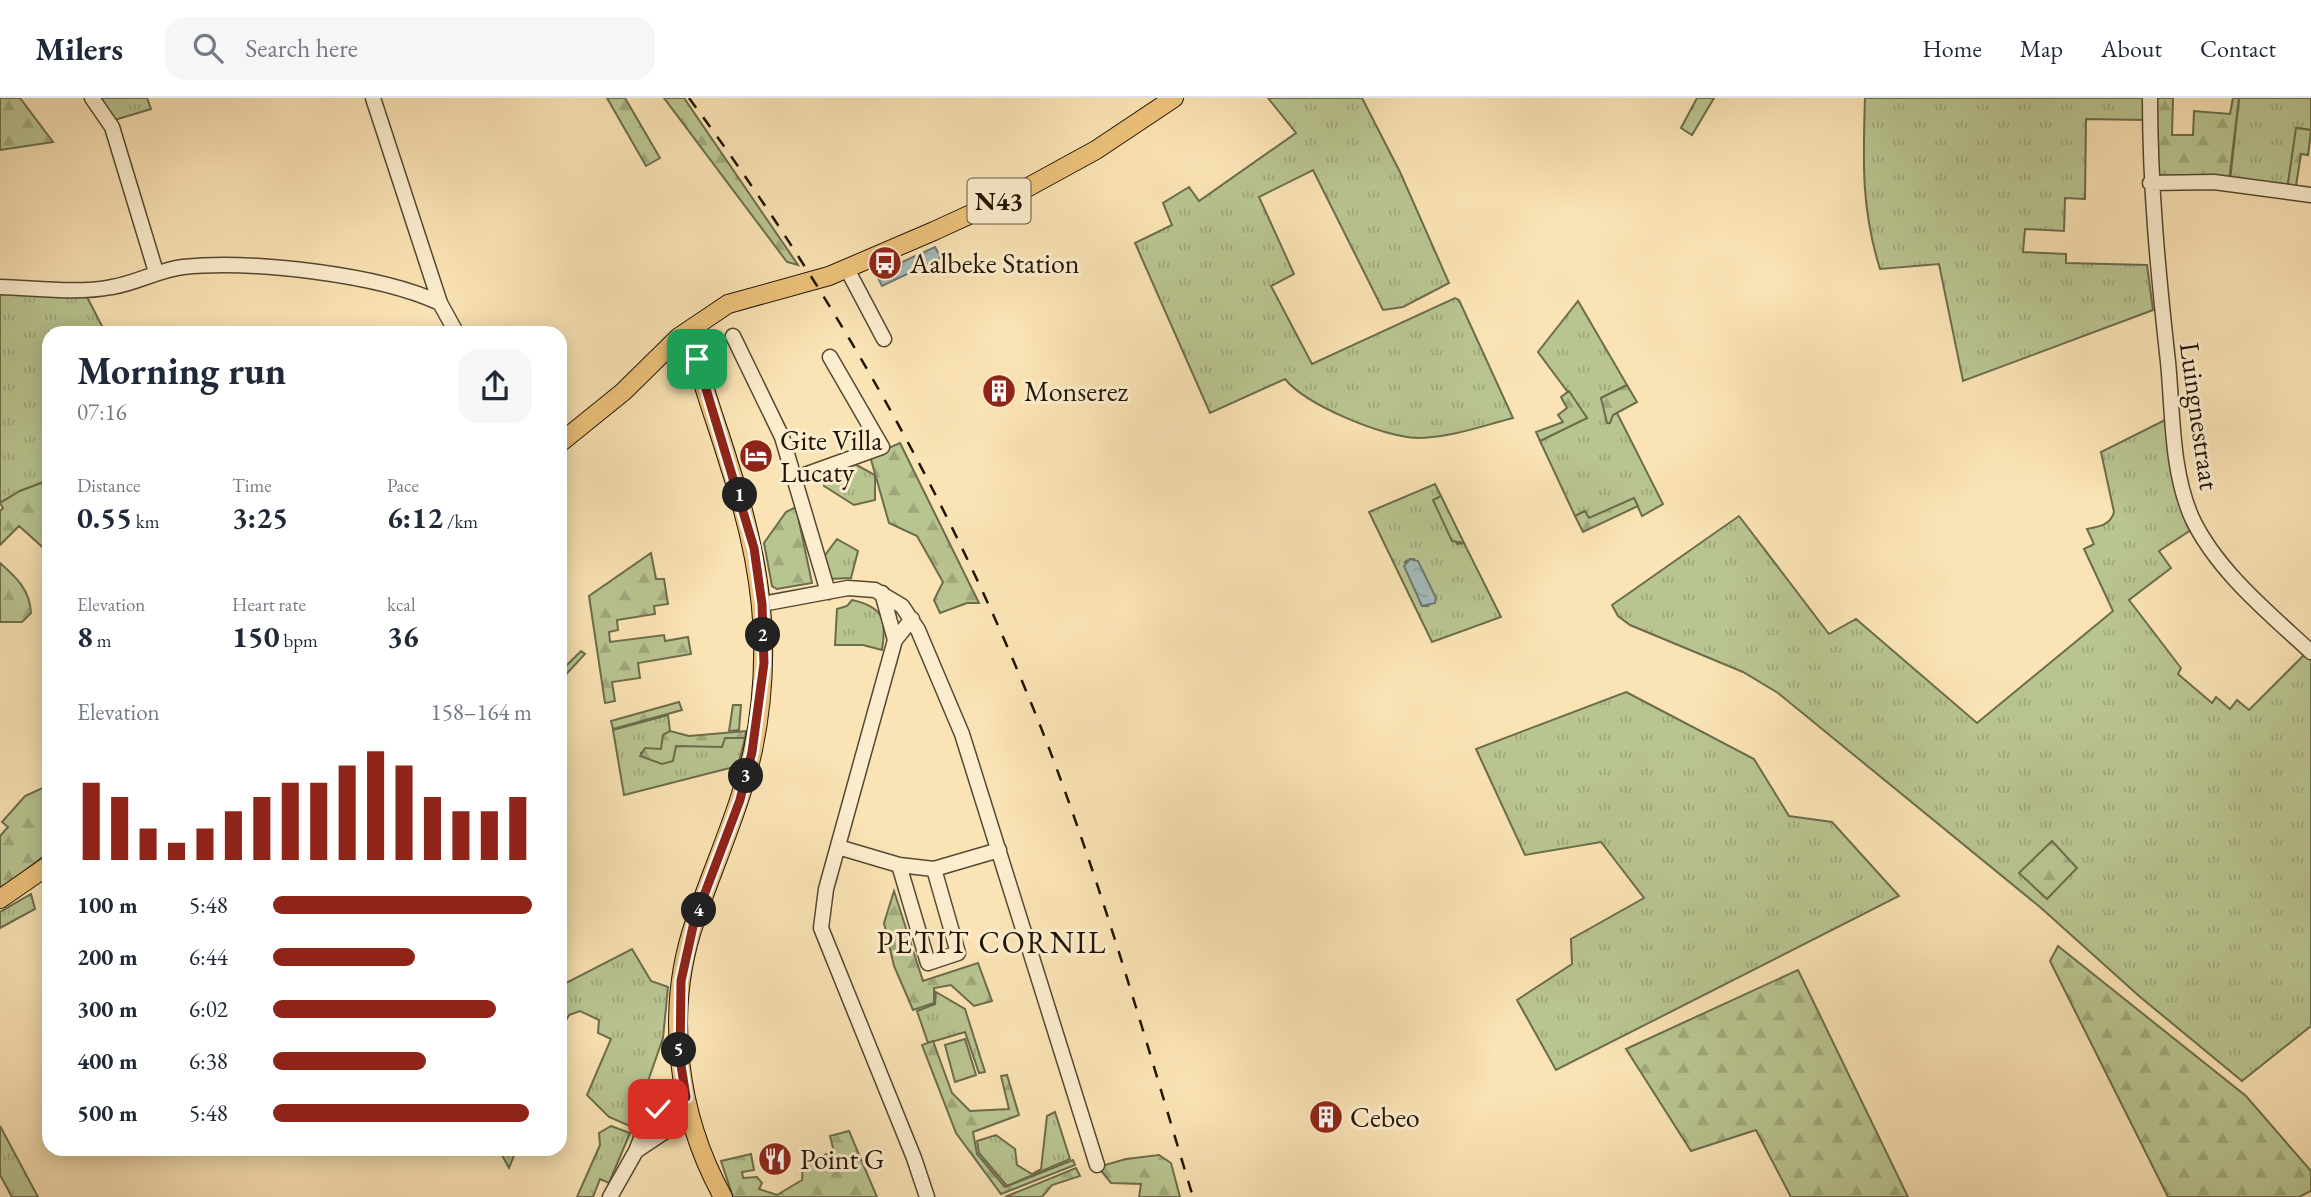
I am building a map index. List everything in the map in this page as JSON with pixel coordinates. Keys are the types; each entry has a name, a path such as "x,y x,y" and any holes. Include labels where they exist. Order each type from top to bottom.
{"main road":[{"name":"N43","path":"567,437 623,392 675,341 740,299 813,281 847,269 1021,191 1096,150 1174,98"},
{"path":"675,341 697,359 754,548 762,604 764,663 752,752 740,800 694,922 681,981 680,1059 686,1097 700,1152 723,1197"},
{"path":"0,899 42,870"}],"street":[{"path":"92,98 112,127 156,272"},
{"path":"373,98 419,229 440,303 453,326"},
{"name":"Luingnestraat","path":"2150,98 2150,183 2160,311 2180,478 2187,503 2211,550 2254,599 2311,652"},
{"path":"2150,183 2214,182 2311,195"},
{"path":"0,287 97,289 132,283 156,272 205,265 257,265 391,286 440,303"},
{"path":"847,269 884,340"},
{"path":"733,336 770,409 796,478 828,592"},
{"path":"796,478 882,447 830,357"},
{"path":"762,604 862,588 882,593 902,606 912,619 962,734 1097,1165"},
{"path":"882,593 895,640"},
{"path":"912,619 895,640 821,909 821,928 914,1157 927,1197"},
{"path":"838,847 899,865 933,869 999,850"},
{"path":"899,865 928,962 958,953 933,869"},
{"path":"610,1197 636,1151 650,1115 686,1097"},
{"path":"636,1151 666,1131 691,1122"}],"green space":[{"path":"0,98 20,98 53,142 0,150"},
{"path":"96,98 147,98 151,109 111,121"},
{"path":"607,98 625,98 660,158 646,166"},
{"path":"664,98 684,98 798,265 787,262"},
{"path":"1268,98 1362,98 1400,172 1449,283 1403,307 1383,310 1313,170 1259,197 1294,274 1271,286 1312,364 1455,298 1459,300 1513,418 1441,436 1402,436 1366,426 1327,409 1295,389 1285,379 1210,413 1135,243 1172,225 1163,203 1189,187 1199,201 1296,133"},
{"path":"1697,98 1714,98 1692,135 1681,128"},
{"path":"1865,98 2145,98 2145,120 2086,119 2085,199 2065,198 2064,231 2025,229 2023,252 2066,254 2066,263 2147,265 2153,310 1963,381 1939,264 1880,269 1866,204"},
{"path":"2154,98 2173,98 2172,135 2193,135 2194,111 2230,114 2233,98 2239,98 2229,181 2155,177"},
{"path":"2239,98 2311,98 2311,130 2297,128 2287,190 2230,181"},
{"path":"2296,128 2311,130 2308,155 2301,154 2295,192 2287,190"},
{"path":"0,293 87,297 102,326 42,326 42,483 0,503"},
{"path":"1578,301 1627,385 1601,398 1612,415 1617,413 1663,504 1642,516 1634,498 1588,519 1585,511 1575,516 1540,441 1587,418 1538,352"},
{"path":"1627,385 1637,402 1613,415 1610,423 1607,423 1601,398"},
{"path":"1569,391 1587,418 1540,441 1536,432 1563,422 1558,415 1567,408 1561,397"},
{"path":"2165,420 2190,522 2187,525 2191,530 2159,551 2171,568 2129,600 2181,668 2178,674 2212,703 2216,697 2230,709 2237,700 2249,710 2306,653 2311,659 2311,1026 2242,1081 2139,996 2040,907 1778,693 1743,672 1630,625 1618,616 1612,605 1739,516 1829,634 1856,619 1977,723 2113,611 2084,549 2094,544 2087,529 2107,523 2114,512 2101,452"},
{"path":"900,443 979,603 967,603 940,613 934,600 943,582 917,536 889,523 870,456"},
{"path":"853,463 875,475 875,500 854,505 824,486 824,477"},
{"path":"42,483 42,547 19,526 0,545 0,511 3,508 0,503"},
{"path":"1435,484 1441,496 1434,500 1457,544 1464,543 1501,617 1432,642 1369,512","holes":["1414,559 1428,606 1422,606 1405,562"]},
{"path":"1441,496 1464,543 1452,541 1433,500"},
{"path":"1634,498 1638,506 1583,532 1575,516 1585,511 1589,518"},
{"path":"796,507 812,583 777,589 772,586 764,543 786,512"},
{"path":"837,539 858,551 851,578 829,579 823,558"},
{"path":"651,553 656,579 664,579 668,604 654,606 655,614 617,620 618,630 609,632 610,642 664,635 665,641 688,637 691,654 638,663 640,678 612,682 615,701 605,703 589,596"},
{"path":"0,563 17,579 28,597 31,613 22,622 0,622"},
{"path":"852,600 871,607 881,616 884,631 882,650 863,645 835,645 837,609 847,606"},
{"path":"581,651 585,654 567,673 567,665"},
{"path":"1626,692 1754,759 1789,816 1832,822 1899,896 1556,1070 1517,1000 1572,964 1571,939 1644,898 1601,842 1525,855 1476,749"},
{"path":"679,702 682,710 613,729 611,721"},
{"path":"733,705 741,705 739,730 729,731"},
{"path":"668,715 670,731 663,735 662,749 640,753 725,738 745,738 738,766 624,795 613,730"},
{"path":"670,731 689,736 746,731 745,738 725,738 722,747 676,746 673,761 662,764 640,756 645,748 661,749 663,735"},
{"path":"42,788 42,857 0,890 0,836 8,827 2,822 25,796"},
{"path":"2052,841 2077,868 2047,899 2019,873"},
{"path":"894,891 923,981 978,963 992,1001 974,1006 951,985 934,988 934,1003 913,1010 894,966 884,923"},
{"path":"31,894 35,909 0,928 0,912"},
{"path":"2058,946 2246,1096 2311,1171 2311,1191 2299,1197 2168,1197 2050,961"},
{"path":"632,949 651,981 668,987 663,1038 632,1127 609,1117 587,1095 611,1039 598,1033 599,1020 580,1011 567,1019 567,982"},
{"path":"1798,970 1908,1197 1791,1197 1756,1130 1691,1151 1626,1049"},
{"path":"936,992 965,1009 985,1072 979,1073 965,1032 928,1043 917,1011 935,1004"},
{"path":"965,1039 976,1075 955,1082 945,1045"},
{"path":"933,1041 952,1093 970,1111 1009,1109 1001,1076 1007,1075 1019,1115 973,1132 977,1154 1005,1187 1073,1160 1075,1165 1001,1194 956,1133 922,1045"},
{"path":"1055,1112 1070,1159 1007,1186 979,1153 977,1141 996,1135 1015,1149 1017,1165 1032,1174 1041,1169 1047,1116"},
{"path":"0,1126 38,1197 12,1197 0,1175"},
{"path":"611,1126 630,1133 609,1183 600,1179 593,1197 577,1197 600,1145 599,1133"},
{"path":"849,1131 877,1197 733,1197 721,1161 751,1154 754,1170 742,1172 743,1178 757,1177 762,1183 759,1189 777,1195 802,1180 803,1161 834,1152 830,1136"},
{"path":"1159,1155 1171,1163 1180,1197 1139,1197 1141,1184 1111,1183 1098,1167 1126,1159"},
{"path":"502,1156 514,1156 509,1168"},
{"path":"1076,1168 1080,1176 1052,1185 1042,1197 1005,1197"}],"water":[{"path":"935,247 941,258 882,286 876,274"},
{"path":"1410,559 1418,561 1436,598 1435,603 1422,606 1404,566"}],"railway":[{"path":"689,98 743,173 843,328 933,490 974,573 1012,658 1068,799 1124,969 1193,1197"}],"place":[{"name":"Aalbeke Station","path":"885,263"},
{"name":"Monserez","path":"999,391"},
{"name":"Gite Villa Lucaty","path":"756,456"},
{"name":"Cebeo","path":"1326,1117"},
{"name":"Point G","path":"775,1159"}],"district":[{"name":"PETIT CORNIL","path":"992,942"}],"route":[{"path":"658,1109 686,1097 680,1059 681,981 694,922 740,800 752,752 764,663 762,604 754,548 697,359"}]}
